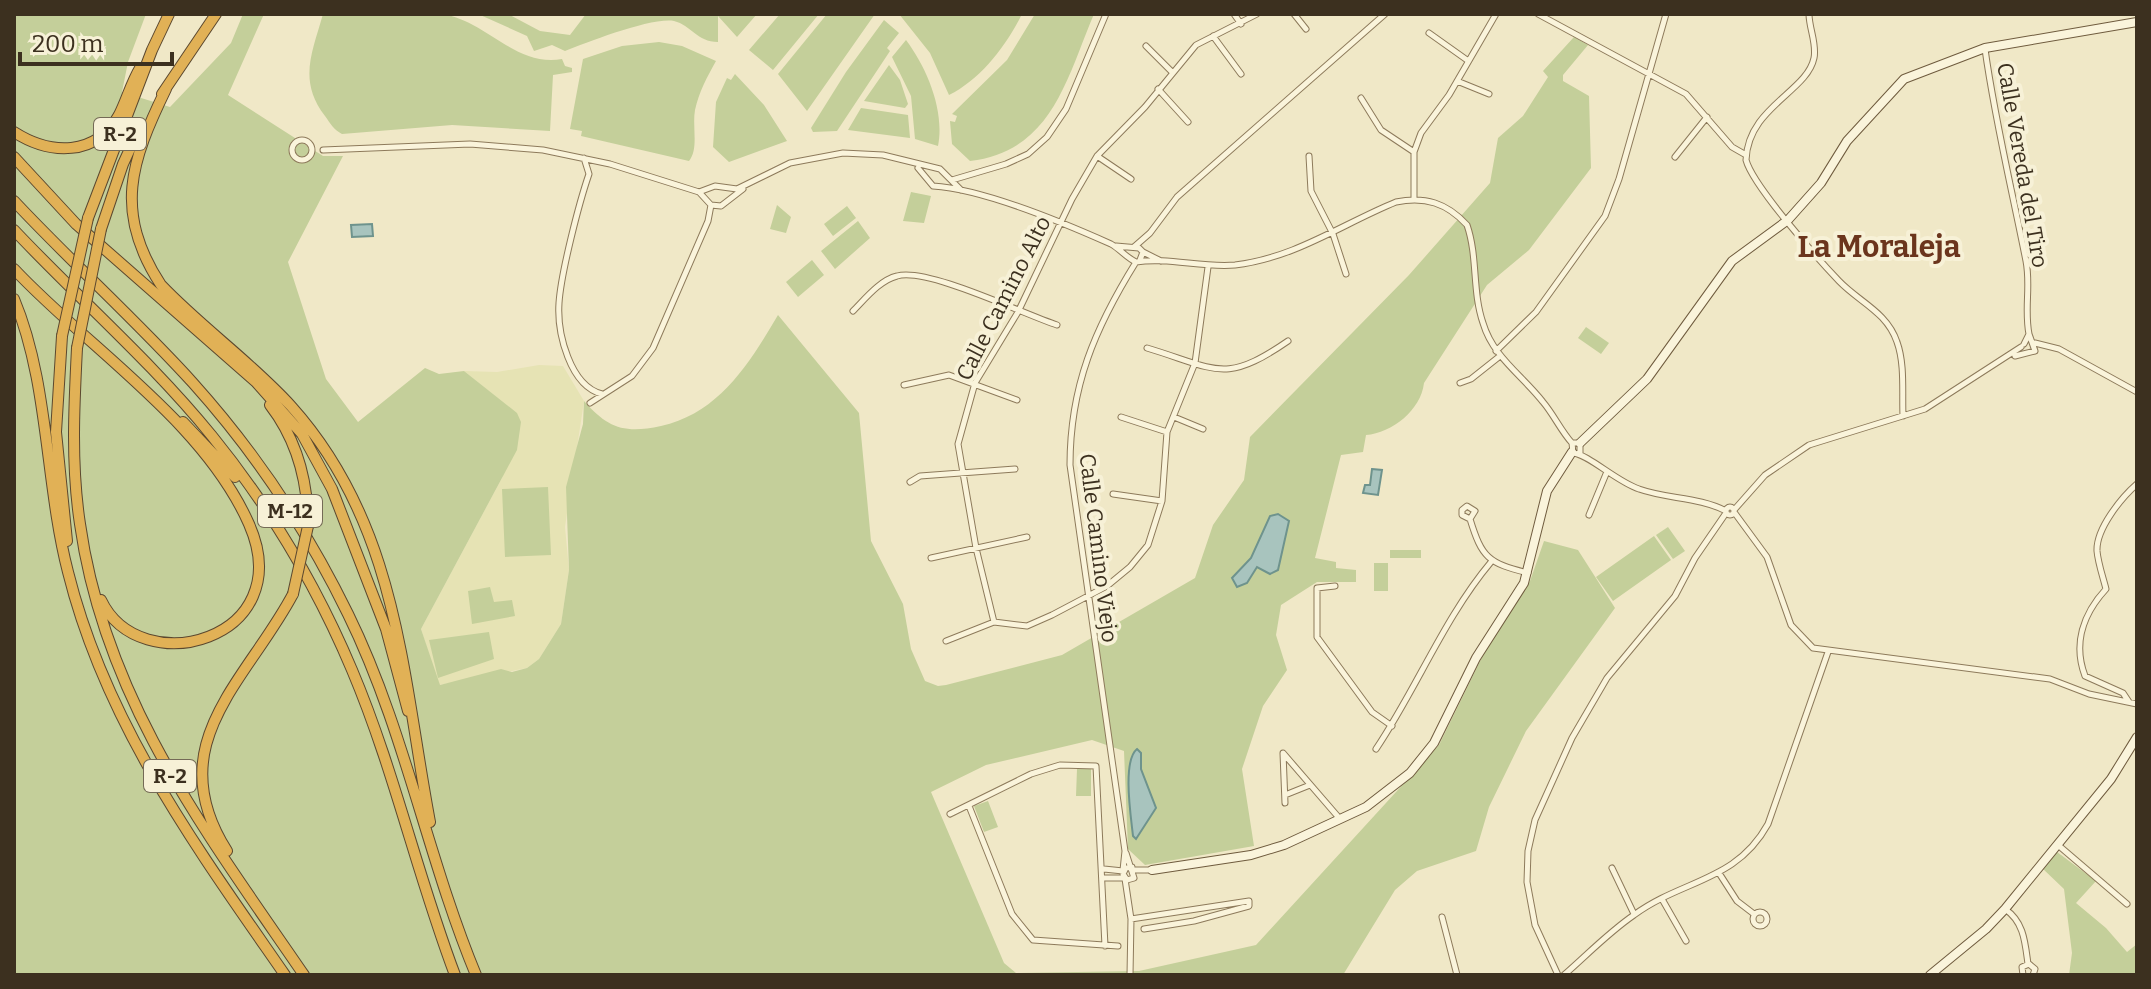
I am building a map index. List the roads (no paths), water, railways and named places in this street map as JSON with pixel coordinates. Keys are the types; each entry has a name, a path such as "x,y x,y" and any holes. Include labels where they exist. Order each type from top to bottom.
{"highway":[{"name":"R-2","path":"169,14 152,50 88,218 62,336 56,432 65,530 80,614 119,714 155,783 285,975"},
{"name":"R-2","path":"216,14 144,118 123,164 101,229 77,348 73,441 85,552 112,654 150,740 185,800 307,975"},
{"path":"14,132 56,150 94,141 114,123 129,85 152,50"},
{"path":"166,89 135,160 131,192 135,233 146,262 161,285 290,405 323,446 343,481 383,570 393,607 447,894"},
{"path":"14,157 76,224 283,411 316,455 386,629 420,762"},
{"name":"M-12","path":"14,201 194,384 270,481 311,544 371,665 476,975"},
{"name":"M-12","path":"14,230 154,371 211,435 261,503 295,559 352,669 384,754 433,919 455,975"},
{"path":"14,269 176,424 222,479 253,535 259,562 258,582 247,610 223,631 196,640 157,640 132,633 112,618 99,597 85,552"},
{"path":"14,299 32,356 58,528 80,614"},
{"path":"93,346 214,452 295,559"},
{"path":"221,352 261,393 284,425 304,479 308,526 293,594 218,708 207,736 203,760 207,803 223,846 307,975"}],"street":[{"path":"952,180 969,177 1028,154 1047,137 1066,109 1106,14"},
{"path":"1234,14 1241,24"},
{"name":"Calle Camino Alto","path":"994,622 976,548 958,444 975,383 1018,312 1097,156 1196,45 1257,14"},
{"path":"1294,14 1306,29"},
{"path":"1133,247 1150,233 1177,197 1385,14"},
{"path":"1414,198 1414,152 1421,133 1457,81 1496,14"},
{"path":"1538,14 1686,94 1732,147 1746,155"},
{"path":"1460,383 1471,379 1498,354 1536,312 1605,216 1619,179 1666,14"},
{"path":"1809,14 1814,58 1807,71 1754,127 1746,155 1751,171 1788,220 1841,283 1880,314 1893,332 1900,354 1903,416"},
{"path":"1104,878 1251,855 1284,845 1390,792 1434,743 1476,658 1528,573 1547,491 1576,448 1647,379 1732,261 1788,220 1821,183 1847,141 1896,86 1913,74 1985,48 2137,22"},
{"path":"1429,33 1467,60"},
{"path":"1213,36 1241,74"},
{"path":"1146,46 1172,72"},
{"name":"Calle Vereda del Tiro","path":"1985,48 1996,128 2026,262 2024,311 2034,346"},
{"path":"1457,81 1489,94"},
{"path":"1158,89 1188,122"},
{"path":"1361,98 1381,130 1414,152"},
{"path":"1675,157 1707,117"},
{"path":"323,150 300,141 293,149 299,160 323,150 470,144 520,147 604,163 699,192 709,202 721,206 752,182 790,163 843,153 883,155 942,170 964,191"},
{"path":"311,146 311,155"},
{"path":"1097,156 1131,179"},
{"path":"1309,156 1311,191 1333,234 1346,274"},
{"path":"584,158 589,174 559,304 566,348 589,390 590,403 632,376 653,348 708,221 709,189"},
{"path":"589,174 604,163"},
{"path":"915,165 933,186 942,185 964,191 1061,224 1113,245 1134,259 1208,267 1265,259 1333,234 1376,211 1414,198 1433,201 1467,225 1476,258 1475,294 1483,324 1498,354 1541,399 1576,448 1606,474 1640,490 1730,511 1771,565 1795,632 1813,648 2050,679 2089,694 2137,704"},
{"path":"928,179 934,169"},
{"path":"942,185 946,175"},
{"path":"964,191 969,177"},
{"path":"699,192 752,182"},
{"path":"725,189 726,202"},
{"path":"1134,259 1143,252 1150,233"},
{"path":"1113,245 1133,247 1162,261"},
{"path":"1133,247 1134,259"},
{"name":"Calle Camino Viejo","path":"1130,975 1131,919 1124,874 1125,851 1070,465 1070,427 1076,389 1134,259"},
{"path":"946,641 994,622 1027,626 1107,586 1130,567 1148,545 1162,501 1167,432 1195,363 1208,267"},
{"path":"853,311 873,291 896,276 905,275 930,277 1057,325"},
{"path":"2006,358 2022,345 2029,334"},
{"path":"1147,348 1229,372 1254,365 1288,341"},
{"path":"2022,345 2062,351 2137,392"},
{"path":"2022,345 2026,353"},
{"path":"1828,652 1768,824 1745,858 1634,914 1561,975 1535,925 1527,882 1528,851 1535,820 1572,738 1607,678 1675,596 1695,558 1730,511 1765,475 1809,445 1942,401 1988,365 2026,353 2034,346"},
{"path":"904,385 949,375 1017,400"},
{"path":"589,390 602,394"},
{"path":"1121,417 1167,432"},
{"path":"1174,417 1203,429"},
{"path":"910,482 920,476 962,476 1015,469"},
{"path":"1589,515 1606,474"},
{"path":"2129,702 2123,693 2085,676 2079,654 2086,617 2106,589 2097,550 2099,536 2119,504 2137,484"},
{"path":"1113,494 1162,501"},
{"path":"1470,519 1478,546 1491,562 1528,573"},
{"path":"931,558 1027,537"},
{"path":"1376,749 1459,605 1491,562"},
{"path":"1335,586 1317,588 1317,637 1372,712 1392,726"},
{"path":"1930,975 1986,929 2005,909 2111,779 2137,737"},
{"path":"1284,746 1285,803"},
{"path":"1283,753 1340,819"},
{"path":"950,814 1031,774 1060,765 1096,766 1104,869 1105,946"},
{"path":"1285,795 1310,785"},
{"path":"969,806 1021,929 1033,940 1047,943 1118,946"},
{"path":"2056,844 2127,904"},
{"name":"Calle Camino Viejo","path":"1125,851 1134,873 1129,896"},
{"path":"1612,868 1634,914"},
{"path":"1104,869 1134,873"},
{"path":"1719,873 1737,901 1754,914"},
{"path":"1662,899 1686,941"},
{"path":"1131,919 1249,901 1249,906 1208,918 1144,929"},
{"path":"2005,909 2013,914 2022,931 2028,964"},
{"path":"1442,917 1457,975"},
{"path":"2023,975 2022,967 2028,964"},
{"path":"2028,964 2034,967 2033,975"}],"water":[{"path":"372,224 373,236 352,237 351,225"},
{"path":"1372,469 1382,470 1378,495 1363,493 1365,485 1370,485"},
{"path":"1278,514 1289,521 1278,570 1270,574 1257,567 1247,583 1237,587 1232,578 1251,558 1270,516"},
{"path":"1137,749 1141,753 1141,769 1156,808 1136,839 1129,803 1129,777 1132,755"}],"district":[{"name":"La Moraleja","path":"1879,247"}]}
